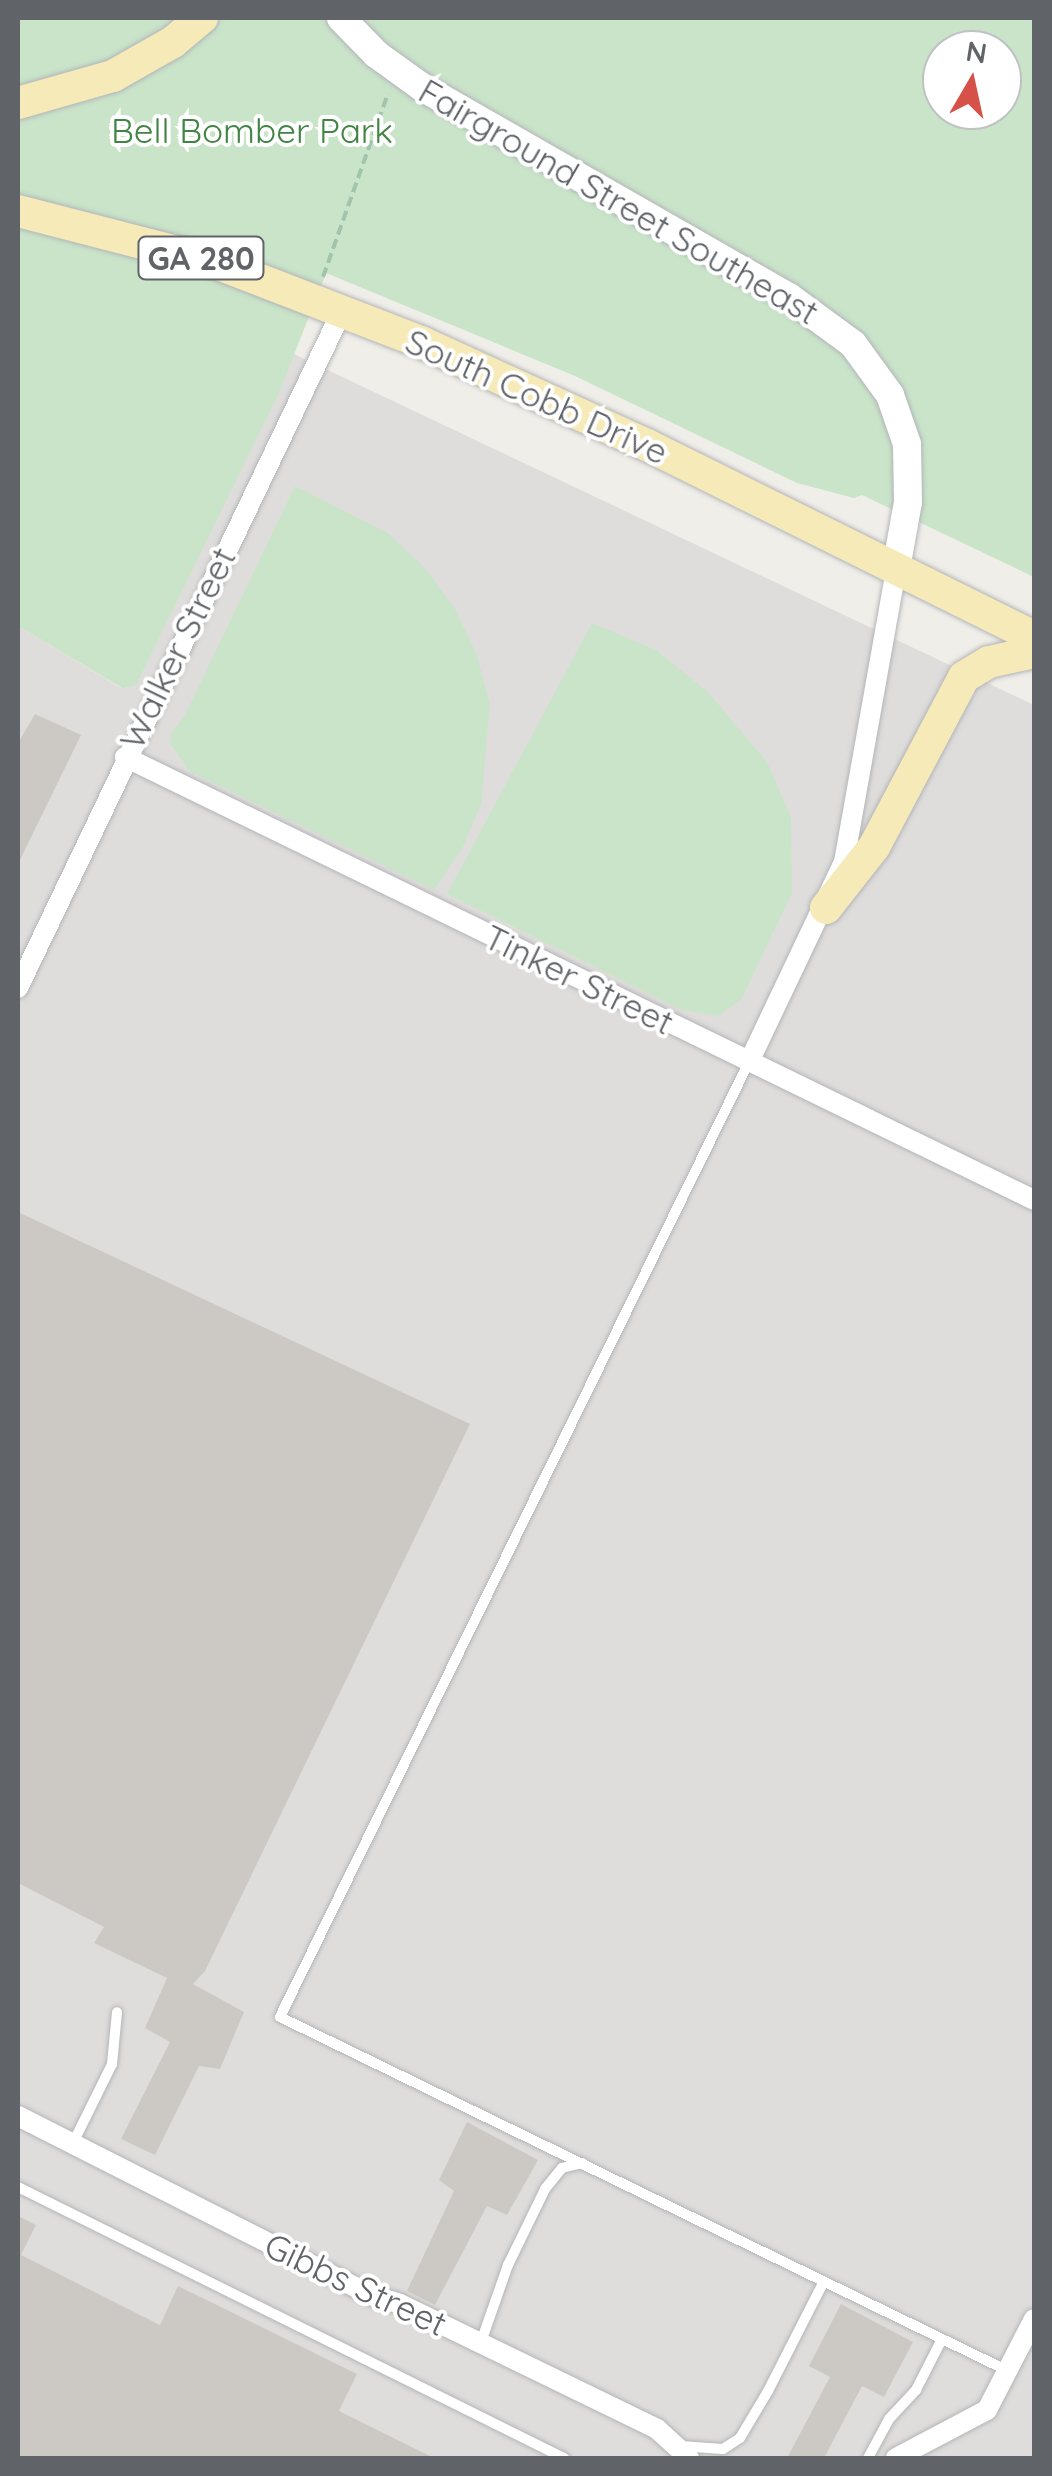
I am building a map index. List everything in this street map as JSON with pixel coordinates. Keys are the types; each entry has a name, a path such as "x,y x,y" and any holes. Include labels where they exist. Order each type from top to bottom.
{"main road":[{"path":"18,104 113,76 174,42 202,18"},
{"name":"Fairground Street Southeast","path":"341,18 400,72 790,297 853,344 890,395 907,444 908,502 896,569"},
{"name":"South Cobb Drive","path":"18,210 211,261 533,391 1034,637"},
{"path":"826,908 874,847 964,677 989,662 1034,652"}],"street":[{"name":"Walker Street","path":"18,988 125,757 342,311"},
{"path":"749,1062 826,908 850,837 896,569"},
{"name":"Tinker Street","path":"125,757 1034,1200"},
{"name":"Gibbs Street","path":"18,2116 372,2295 480,2342 656,2429 682,2452"},
{"path":"896,2458 987,2410 1034,2319"}],"lane":[{"path":"749,1062 280,2016 1008,2372"},
{"path":"72,2144 112,2064 117,2012"},
{"path":"480,2342 508,2265 546,2189 562,2168 584,2163"},
{"path":"18,2187 564,2458"},
{"path":"682,2452 722,2449 740,2438 824,2281"},
{"path":"868,2458 889,2419 916,2390 942,2339"}],"path":[{"path":"324,272 400,72"}],"shaded area":[{"path":"294,354 1034,705 1034,2458 18,2458 18,626 121,688 246,458"}],"green space":[{"name":"Bell Bomber Park","path":"18,18 1034,18 1034,577 862,495 854,498 797,483 575,376 326,273 279,393 136,685 122,688 18,626"},
{"path":"295,486 388,533 425,568 455,609 477,655 490,705 481,804 462,849 434,890 189,771 170,743 171,733 184,717"},
{"path":"592,623 656,650 707,691 767,762 791,817 792,893 741,1000 718,1016 682,1010 447,894"}],"building":[{"path":"35,714 81,735 18,864 18,743"},
{"path":"18,1212 470,1424 205,1971 193,1984 244,2012 220,2069 199,2066 155,2155 121,2139 170,2042 145,2028 167,1978 94,1943 104,1927 18,1883"},
{"path":"467,2122 538,2160 507,2215 487,2206 435,2305 407,2291 454,2191 439,2180"},
{"path":"18,2216 36,2225 21,2255 160,2325 178,2286 357,2374 339,2411 434,2458 18,2458"},
{"path":"841,2304 913,2342 884,2397 862,2386 824,2458 787,2458 830,2377 809,2366"}]}
